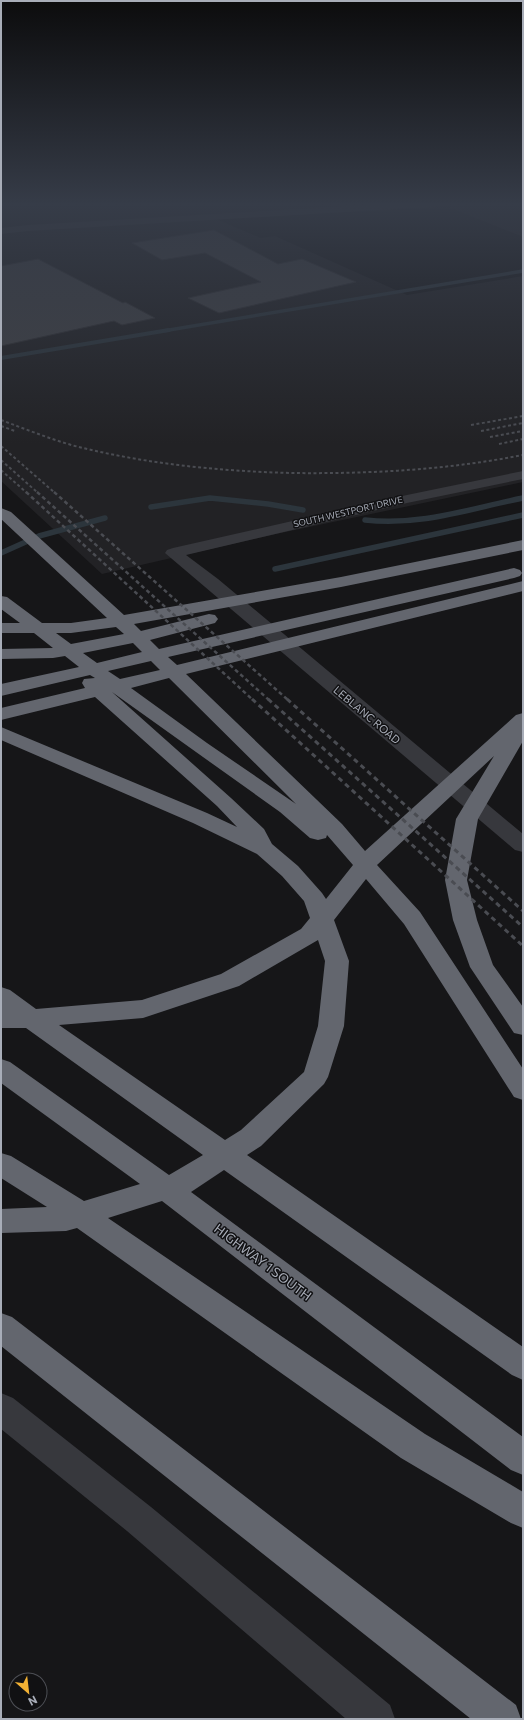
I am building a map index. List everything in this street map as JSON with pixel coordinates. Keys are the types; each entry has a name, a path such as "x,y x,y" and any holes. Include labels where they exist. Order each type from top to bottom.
{"highway":[{"path":"1,513 97,598 334,830 412,918 523,1090"},
{"path":"1,628 71,628 160,615 341,582 523,545"},
{"path":"1,690 523,571"},
{"path":"1,654 53,653 163,632 341,582"},
{"path":"1,714 523,586"},
{"path":"1,602 200,747 288,806 338,849 412,918"},
{"path":"1,602 224,802 256,834 264,849"},
{"path":"1,1019 40,1018 143,1010 230,980 309,934 371,858 523,719"},
{"path":"523,725 467,819 456,880 465,920 482,967 523,1026"},
{"path":"1,733 200,818 264,849 290,871 314,898 337,961 331,1026 315,1077 252,1138 180,1184 66,1219 1,1221"},
{"path":"1,996 523,1365"},
{"name":"HIGHWAY 1 SOUTH","path":"1,1069 116,1151 523,1458"},
{"path":"1,1164 65,1204 413,1446 523,1511"},
{"path":"1,1327 502,1719"}],"street":[{"name":"SOUTH WESTPORT DRIVE","path":"173,553 407,499 523,475"},
{"name":"LEBLANC ROAD","path":"173,553 212,583 523,845"},
{"path":"1,1409 138,1519 376,1719"}],"shaded area":[{"path":"1,283 381,283 407,295 479,283 523,283 523,482 276,534 102,574 1,481"}],"building":[{"path":"1,283 85,283 155,318 122,325 114,321 1,346"},
{"path":"255,283 350,283 219,313 188,298"}],"waterway":[{"path":"1,358 449,283"},
{"path":"151,507 210,498 268,504 303,510"},
{"path":"365,520 406,521 426,519 523,498"},
{"path":"275,569 523,515"},
{"path":"1,553 39,536 105,518"}],"railway":[{"path":"471,425 523,416"},
{"path":"1,420 75,446 128,458 182,466 236,470 291,473 378,472 436,468 523,455"},
{"path":"481,431 523,423"},
{"path":"1,426 15,431"},
{"path":"490,437 523,431"},
{"path":"499,444 523,439"},
{"path":"1,446 55,493"},
{"path":"1,460 38,493"},
{"path":"1,470 27,493"},
{"path":"26,492 253,700"},
{"path":"37,492 269,700"},
{"path":"54,492 288,700"},
{"path":"252,699 523,946"},
{"path":"268,699 523,927"},
{"path":"287,699 523,911"}]}
